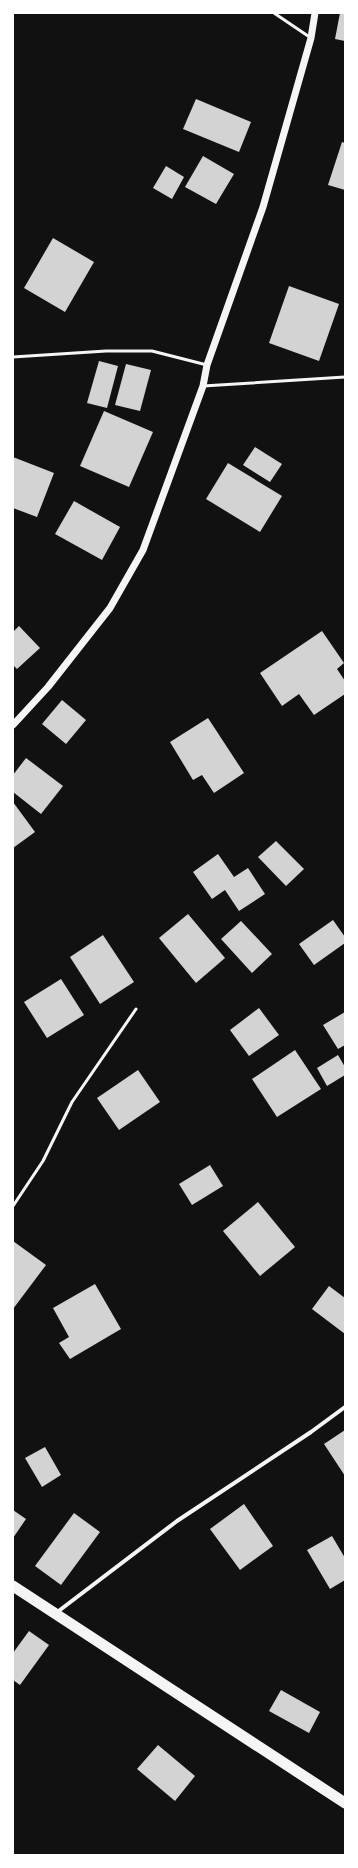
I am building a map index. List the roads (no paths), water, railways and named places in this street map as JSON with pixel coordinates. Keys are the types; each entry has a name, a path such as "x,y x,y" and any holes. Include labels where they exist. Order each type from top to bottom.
{"highway":[{"path":"13,1586 345,1803"}],"street":[{"path":"13,725 48,687 110,608 143,550 203,386 208,365 263,207 311,38 316,13"},
{"path":"54,1614 177,1521 311,1432 345,1407"}],"lane":[{"path":"274,13 311,38"},
{"path":"13,357 106,351 152,351 208,365"},
{"path":"203,386 345,377"},
{"path":"13,1206 43,1161 72,1102 136,1009"}]}
